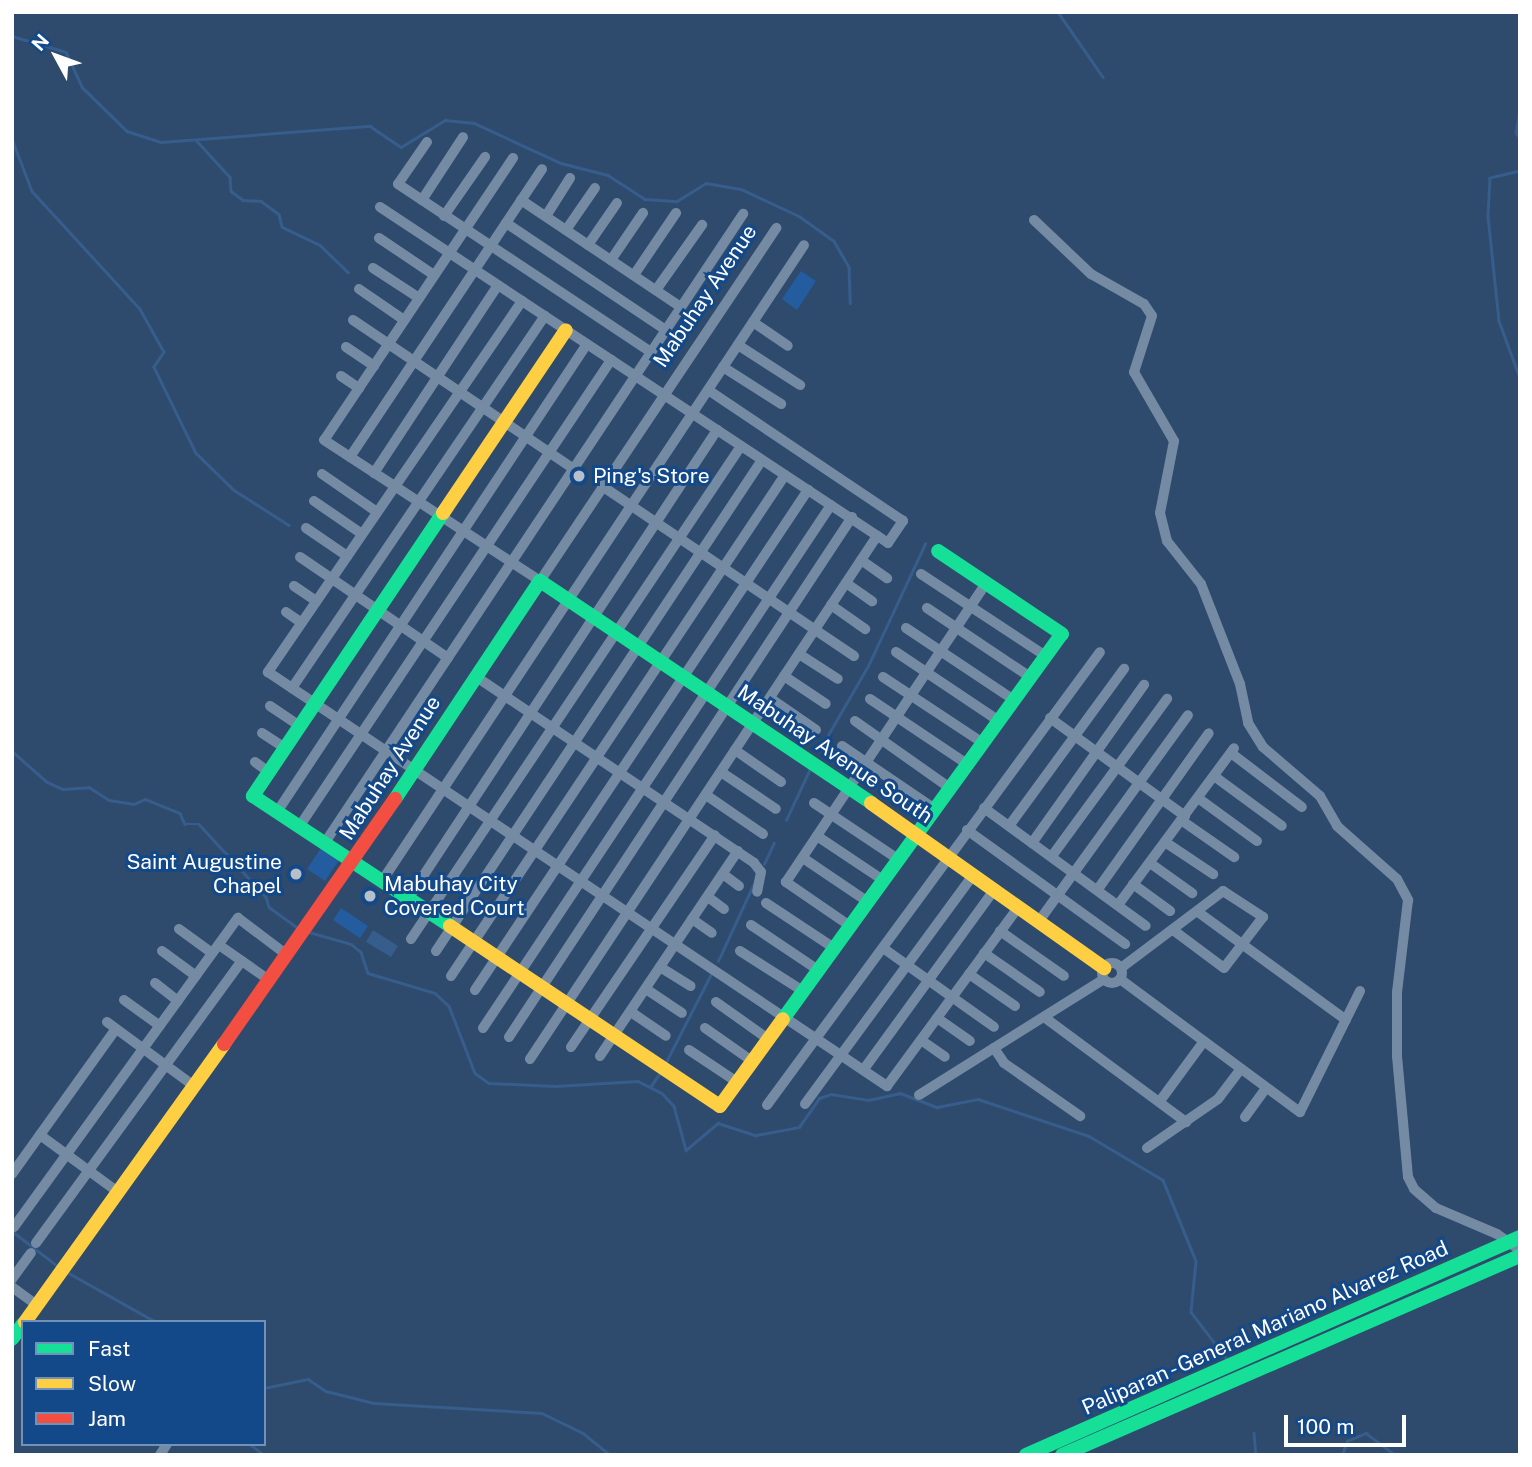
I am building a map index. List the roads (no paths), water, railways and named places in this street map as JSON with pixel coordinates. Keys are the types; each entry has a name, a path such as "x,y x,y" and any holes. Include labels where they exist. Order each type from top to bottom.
{"street":[{"path":"422,201 463,137"},
{"path":"427,142 398,184 651,352"},
{"path":"444,216 485,157"},
{"path":"513,158 324,440 540,581"},
{"path":"350,457 542,169"},
{"path":"546,216 570,178"},
{"path":"566,230 596,188"},
{"path":"521,200 681,307"},
{"path":"588,245 617,203"},
{"path":"380,207 888,542 903,521 708,390"},
{"path":"611,260 643,213"},
{"path":"634,275 676,213"},
{"path":"324,844 743,214"},
{"path":"1034,220 1091,274 1144,304 1152,316 1134,372 1174,441 1160,513 1167,541 1201,584 1240,684 1248,723 1263,747 1320,796 1337,826 1397,879 1408,901 1397,992 1396,1056 1408,1177 1414,1189 1436,1208 1517,1244"},
{"path":"506,223 666,330"},
{"path":"656,290 702,225"},
{"name":"Mabuhay Avenue","path":"26,1320 318,914 776,228"},
{"path":"379,238 434,275"},
{"path":"382,881 804,245"},
{"path":"373,268 419,298"},
{"path":"374,473 498,285"},
{"path":"359,289 404,320"},
{"path":"522,301 268,672 653,929 819,1036 887,1086 1019,906"},
{"path":"292,688 545,316"},
{"path":"353,320 574,469"},
{"path":"753,322 788,346"},
{"path":"566,330 253,796 720,1106 1062,634 938,551"},
{"path":"277,812 528,437 587,344"},
{"path":"738,345 800,385"},
{"path":"346,347 374,366"},
{"path":"299,827 611,360"},
{"path":"723,367 780,404"},
{"path":"341,376 359,388"},
{"path":"408,899 717,430"},
{"path":"411,939 741,446"},
{"path":"436,951 762,460"},
{"path":"322,474 377,512"},
{"path":"451,976 476,943 785,475"},
{"path":"602,486 854,656"},
{"path":"475,990 808,490"},
{"path":"314,501 362,534"},
{"path":"483,1028 766,597 831,505"},
{"path":"509,1037 666,803 726,706 852,517"},
{"path":"306,528 347,556"},
{"path":"530,1059 877,536"},
{"path":"300,557 448,658"},
{"path":"861,560 887,578"},
{"path":"921,573 1046,656"},
{"name":"Mabuhay Avenue South","path":"540,581 949,855 1040,921 1104,974"},
{"path":"846,583 872,601"},
{"path":"850,926 786,882 986,583"},
{"path":"294,586 316,601"},
{"path":"831,605 865,629"},
{"path":"927,608 1030,677"},
{"path":"286,612 302,623"},
{"path":"906,628 1014,700"},
{"path":"896,652 999,721"},
{"path":"767,1105 1100,652"},
{"path":"799,654 838,679"},
{"path":"1009,826 1124,669"},
{"path":"475,676 759,867 757,892"},
{"path":"784,676 826,704"},
{"path":"883,677 983,743"},
{"path":"1032,843 1144,685"},
{"path":"770,698 816,730"},
{"path":"870,699 967,764"},
{"path":"1052,856 1167,699"},
{"path":"270,706 301,727"},
{"path":"1040,921 1188,715"},
{"path":"1050,718 1139,782 1234,857"},
{"path":"855,721 950,788"},
{"path":"262,733 285,748"},
{"path":"1098,890 1209,733"},
{"path":"842,746 935,809"},
{"path":"735,750 780,782"},
{"path":"1118,905 1232,751 1302,807"},
{"path":"255,762 269,772"},
{"path":"721,772 776,809"},
{"path":"1214,776 1282,826"},
{"path":"706,794 762,834"},
{"path":"1198,798 1256,841"},
{"path":"814,803 898,859"},
{"path":"984,808 1146,926"},
{"path":"967,830 1125,944"},
{"path":"571,1047 592,1020 715,835"},
{"path":"817,836 883,880"},
{"path":"1165,842 1213,874"},
{"path":"600,1056 738,851"},
{"path":"803,858 867,902"},
{"path":"1150,863 1192,893"},
{"path":"805,1104 974,873"},
{"path":"723,874 739,887"},
{"path":"1133,884 1170,911"},
{"path":"864,1069 995,889"},
{"path":"1120,979 1121,968 1223,891 1263,917 1224,968 1173,930"},
{"path":"708,897 724,909"},
{"path":"766,903 834,948"},
{"path":"1198,912 1346,1020"},
{"path":"13,1227 238,918 287,955"},
{"path":"692,919 712,933"},
{"path":"751,925 818,970"},
{"path":"179,929 242,961 269,979"},
{"path":"1000,931 1064,976"},
{"path":"883,948 994,1027"},
{"path":"162,951 196,975"},
{"path":"740,951 803,991"},
{"path":"984,953 1040,992"},
{"path":"12,1279 242,961"},
{"path":"919,1095 1044,1017 1104,974 1112,963 1121,968"},
{"path":"660,967 690,986"},
{"path":"969,974 1015,1006"},
{"path":"1104,974 1112,983 1120,979"},
{"path":"1120,979 1300,1112 1360,991"},
{"path":"155,983 178,1001"},
{"path":"646,989 681,1013"},
{"path":"124,1000 160,1026"},
{"path":"716,1002 768,1039"},
{"path":"631,1012 666,1036"},
{"path":"1044,1017 1186,1122"},
{"path":"937,1018 970,1041"},
{"path":"107,1023 194,1086"},
{"path":"705,1028 752,1061"},
{"path":"12,1174 116,1029"},
{"path":"921,1040 945,1057"},
{"path":"1160,1101 1204,1041"},
{"path":"994,1048 1004,1063 1080,1116"},
{"path":"690,1050 737,1082"},
{"path":"1147,1148 1218,1099 1241,1069"},
{"path":"1245,1117 1266,1088"},
{"path":"40,1135 118,1192"},
{"name":"Paliparan - General Mariano Alvarez Road","path":"1062,1455 1212,1381 1263,1352 1517,1244"},
{"name":"Paliparan - General Mariano Alvarez Road","path":"1026,1455 1212,1381 1273,1363 1520,1256"},
{"path":"12,1287 37,1305"}],"waterway":[{"path":"1058,12 1103,77"},
{"path":"12,36 66,52 83,88 127,131 161,142 370,126 401,147 445,120 474,123 561,163 608,175 645,199 677,201 706,183 741,189 799,216 834,241 849,267 850,303"},
{"path":"1520,109 1516,133 1520,138"},
{"path":"12,139 32,191 140,309 164,352 154,367 196,453 234,490 289,525"},
{"path":"197,141 230,177 231,191 243,200 261,201 279,214 282,227 320,245 348,272"},
{"path":"1520,171 1490,178 1488,216 1499,321 1520,378"},
{"path":"820,749 868,666 925,544"},
{"path":"12,751 47,782 63,789 89,787 109,800 134,804 145,799 180,813 185,824 199,824 266,897 269,907 299,929"},
{"path":"786,820 809,771"},
{"path":"764,864 774,843"},
{"path":"718,961 755,881"},
{"path":"309,932 351,944 361,952 368,973 435,993 449,1006 475,1073 489,1083 555,1086 638,1081 662,1093 674,1106 686,1150 718,1123 756,1135 799,1127 819,1098 831,1094 868,1100 900,1093 937,1107 978,1099 1089,1136 1163,1180 1196,1261 1191,1312 1227,1359"},
{"path":"666,1062 712,972"},
{"path":"651,1086 659,1074"},
{"path":"12,1231 59,1267"},
{"path":"67,1272 152,1320"},
{"path":"266,1388 308,1379 326,1391 374,1403 542,1413 583,1433 610,1455"},
{"path":"1254,1433 1256,1455"},
{"path":"1342,1455 1347,1441 1366,1433 1395,1455"},
{"path":"253,1446 264,1455"}],"place":[{"name":"Ping's Store","path":"579,476"},
{"name":"Saint Augustine Chapel","path":"296,874"},
{"name":"Mabuhay City Covered Court","path":"370,896"}]}
